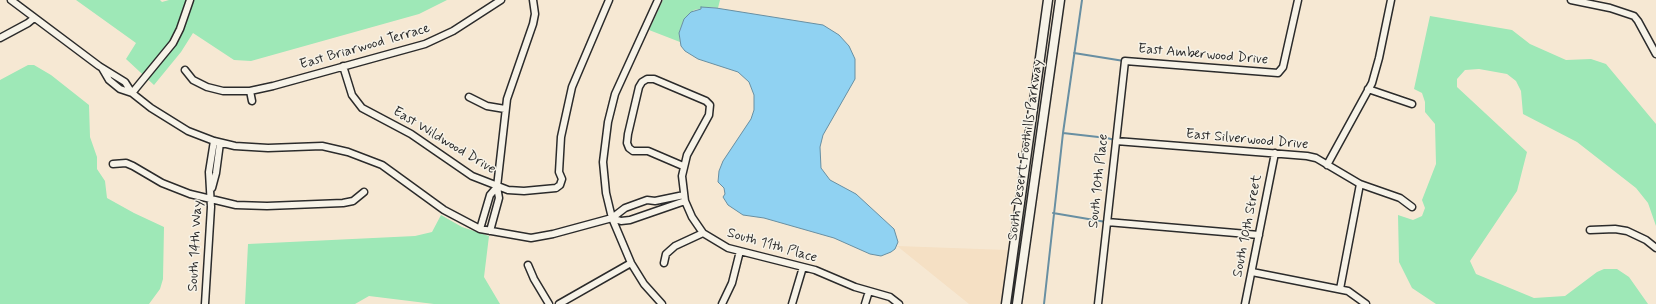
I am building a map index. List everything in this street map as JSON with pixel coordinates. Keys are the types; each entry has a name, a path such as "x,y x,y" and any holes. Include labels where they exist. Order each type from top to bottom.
{"street":[{"path":"11,0 102,68 125,82 132,93"},
{"path":"132,93 173,42 180,29 190,0"},
{"name":"East Briarwood Terrace","path":"185,70 193,80 207,87 223,91 250,91 440,38 501,0"},
{"path":"490,231 499,198 497,187 505,109 511,82 533,24 535,14 533,0"},
{"name":"East Wildwood Drive","path":"343,66 352,95 357,103 367,111 411,134 472,176 497,187 524,191 556,188 560,185 562,179 559,172 562,137 572,87 609,0"},
{"path":"658,0 615,94 608,122 603,162 606,193 612,218 631,263 644,284 662,304"},
{"name":"South Desert Foothills Parkway","path":"1006,304 1048,0"},
{"name":"South Desert Foothills Parkway","path":"1018,304 1060,0"},
{"name":"East Amberwood Drive","path":"1125,61 1278,73 1283,68 1298,0"},
{"path":"1327,165 1368,89 1379,58 1391,0"},
{"path":"1571,0 1602,3 1628,12 1638,21 1656,54"},
{"path":"1046,13 1058,14"},
{"path":"0,38 28,23 34,18"},
{"name":"South 10th Place","path":"1098,304 1125,61"},
{"path":"102,68 109,80 120,89 132,93 174,124 217,142 255,148 322,146 348,152 382,165 444,210 480,229 531,238 553,234 612,218 621,221 641,217 684,198"},
{"path":"114,84 119,78"},
{"name":"South 11th Place","path":"683,166 648,151 633,151 629,148 627,143 628,134 640,87 642,82 647,79 654,79 710,105 710,115 687,155 683,166 684,198 692,217 703,233 728,248 822,272 855,287 890,297 899,304"},
{"path":"1368,89 1412,104"},
{"path":"250,91 252,101"},
{"path":"469,97 486,106 505,109"},
{"name":"East Silverwood Drive","path":"1116,141 1275,153 1316,158 1360,184 1400,198 1412,207"},
{"name":"South 14th Way","path":"205,304 211,200 210,166 217,142"},
{"name":"South 14th Way","path":"211,189 217,167 217,142"},
{"name":"South 10th Street","path":"1245,304 1275,153"},
{"path":"113,164 126,163 162,183 190,194 211,200 251,206 353,201 364,192"},
{"path":"210,166 217,167"},
{"path":"1340,289 1360,184"},
{"path":"480,229 490,195 497,187"},
{"path":"612,218 618,211 647,200 655,202 684,198"},
{"path":"637,204 641,217"},
{"path":"487,205 496,208"},
{"path":"1107,222 1259,235"},
{"path":"1590,230 1615,228 1627,231 1646,240 1656,248"},
{"path":"664,263 666,254 675,246 703,233"},
{"path":"722,304 732,283 740,251"},
{"path":"559,304 631,263"},
{"path":"528,266 549,304"},
{"path":"792,304 803,267"},
{"path":"1252,272 1348,291 1366,304"},
{"path":"865,304 869,291"}],"shaded area":[{"path":"897,246 1008,250 1001,304 969,304"}],"green space":[{"path":"76,0 160,0 162,2 169,0 447,0 419,14 251,61 234,60 193,33 181,52 154,85 126,59 136,43"},
{"path":"663,0 720,0 718,8 709,7 694,10 684,19 679,33 680,42 649,30"},
{"path":"1430,16 1512,30 1530,44 1566,60 1591,59 1606,64 1656,124 1656,226 1648,203 1636,188 1577,142 1523,114 1521,91 1516,81 1507,74 1479,69 1465,70 1457,79 1457,87 1527,152 1517,191 1470,261 1476,274 1534,298 1565,296 1597,272 1604,269 1617,269 1629,277 1648,304 1436,304 1412,288 1399,262 1398,215 1413,220 1422,216 1425,208 1422,200 1436,164 1435,124 1425,112 1425,102 1422,93 1414,89"},
{"path":"28,65 34,65 51,75 89,105 90,137 97,157 97,169 105,181 107,198 164,227 163,279 160,289 149,304 0,304 0,80"},
{"path":"441,215 462,227 489,236 484,277 500,304 434,304 369,296 355,304 245,304 248,244 415,236 432,232"}],"water":[{"path":"701,7 716,8 823,25 839,35 849,46 855,59 855,79 823,135 820,147 821,168 830,180 856,194 894,229 898,242 895,249 881,256 870,254 834,238 764,218 743,215 728,205 723,197 725,194 724,188 718,182 719,171 723,161 751,119 754,110 754,95 749,82 738,72 698,59 685,51 681,46 679,33 684,19 691,12 701,9"}],"waterway":[{"path":"1044,304 1063,133 1082,0"},
{"path":"1074,53 1124,61"},
{"path":"1063,133 1115,140"},
{"path":"1053,213 1106,222"}]}
